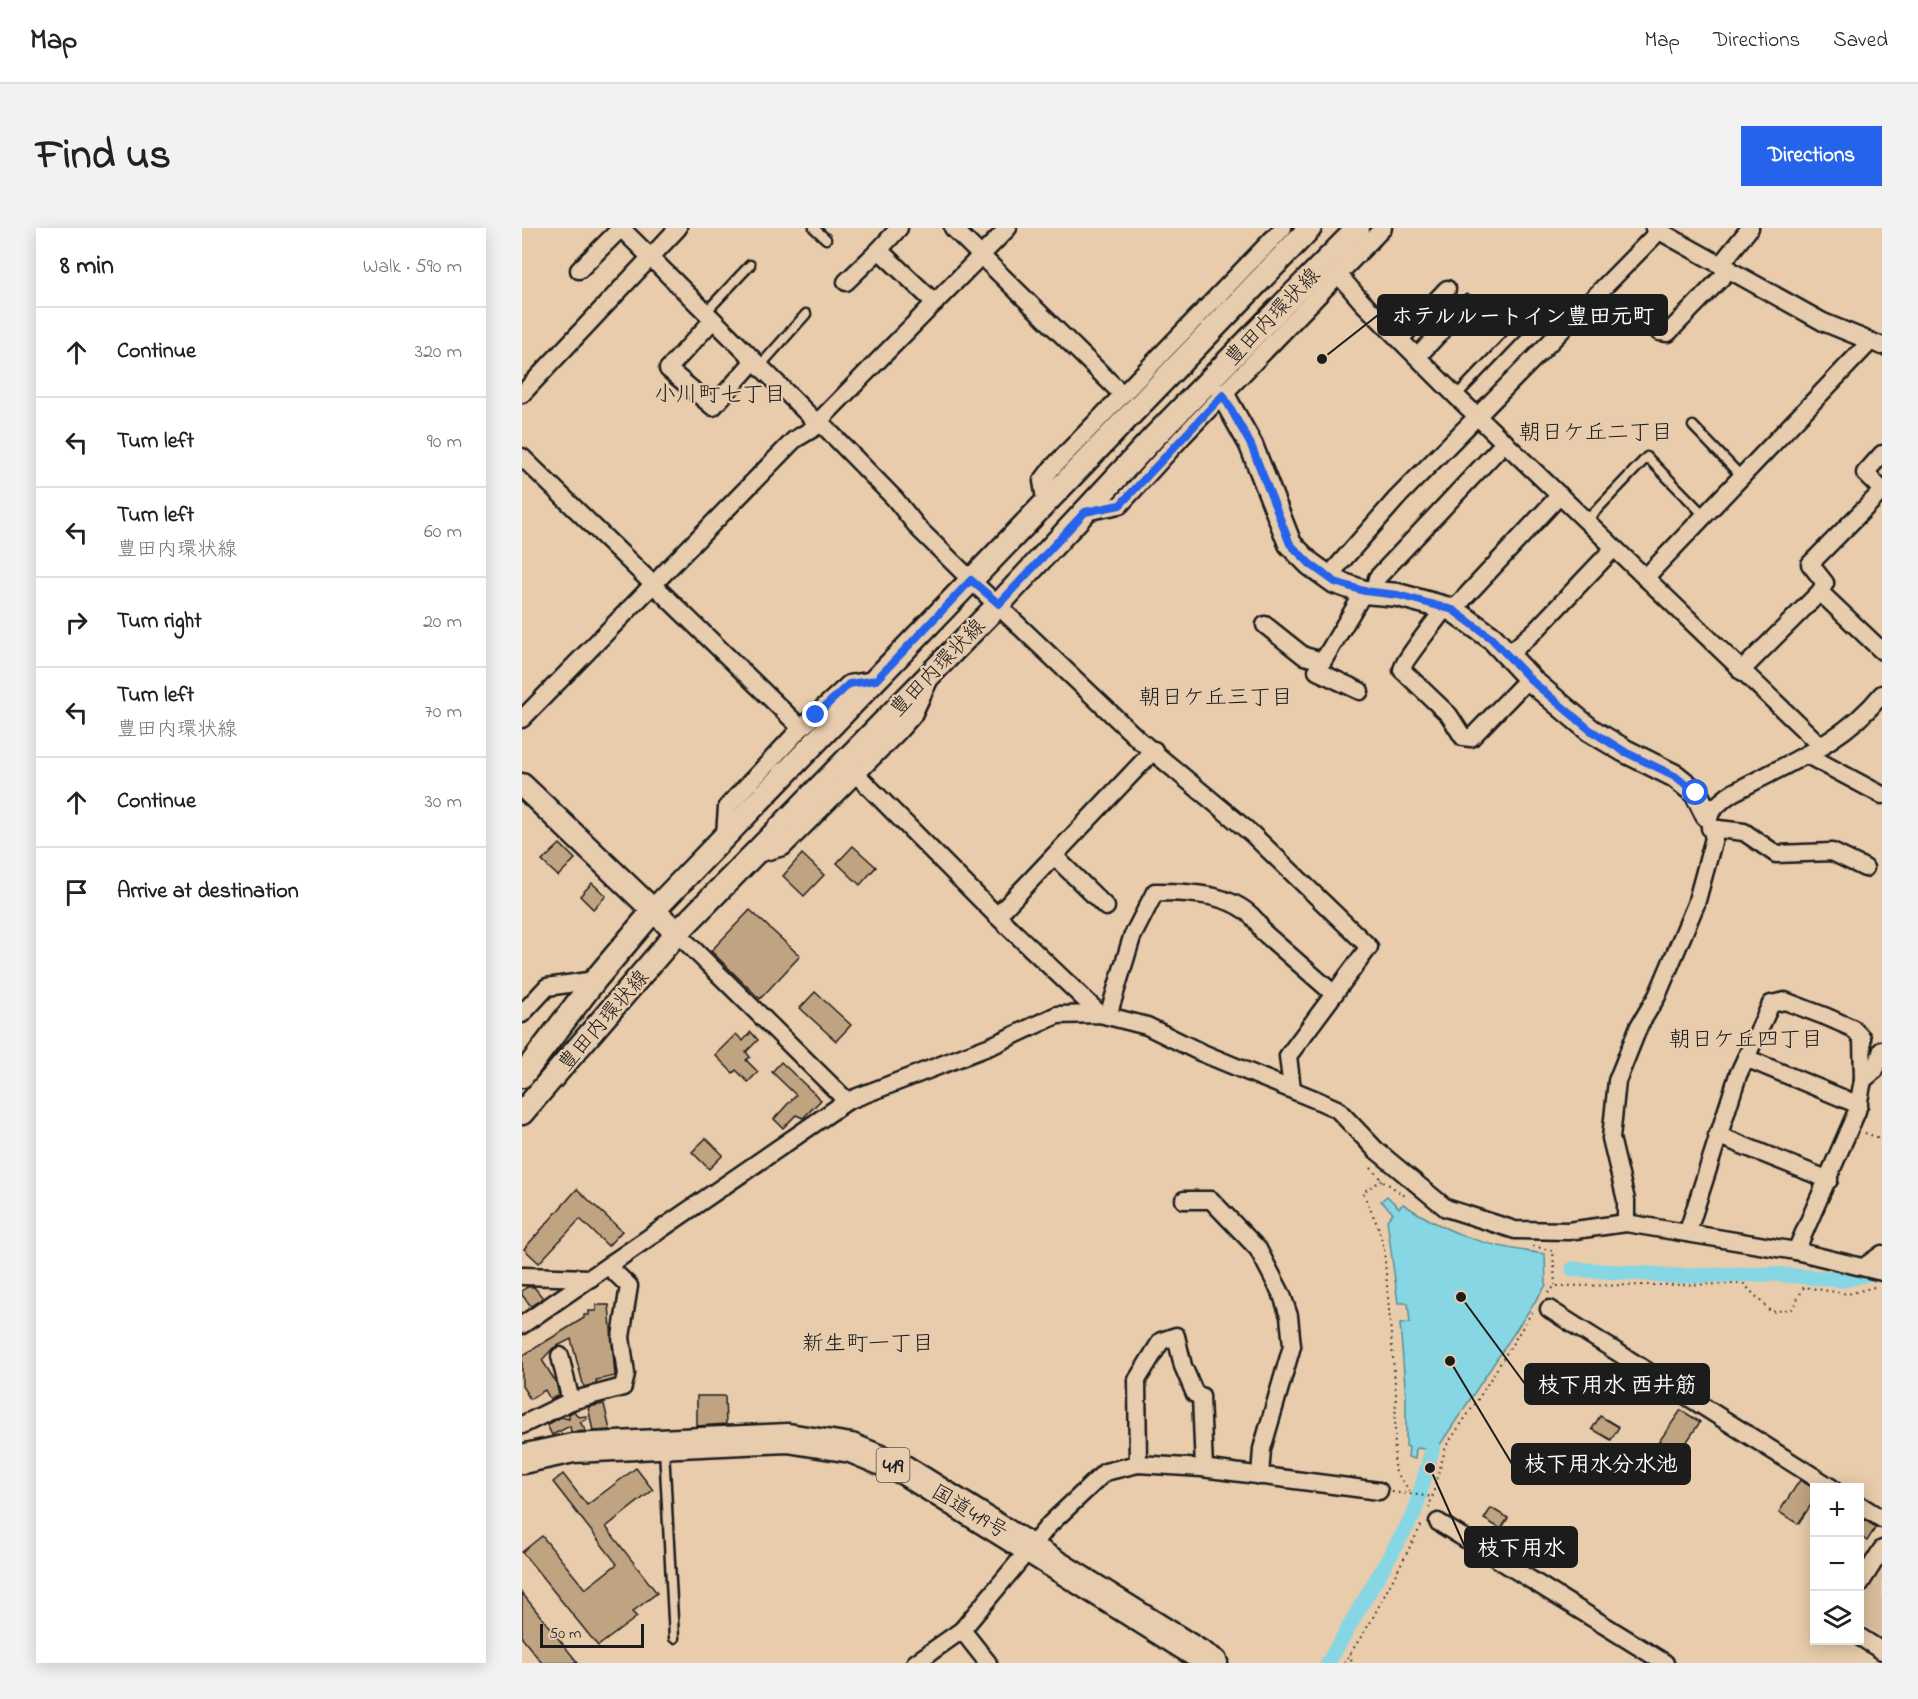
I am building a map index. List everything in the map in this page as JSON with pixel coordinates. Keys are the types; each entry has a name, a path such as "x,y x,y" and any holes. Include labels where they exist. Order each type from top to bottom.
{"highway":[{"name":"国道419号","path":"522,1459 573,1448 664,1442 788,1438 851,1448 904,1470 1213,1663"}],"street":[{"path":"579,270 621,228 895,499 919,529 971,580 999,604 1139,740 1154,750 1252,834 1369,947 1288,1056 1292,1089"},
{"path":"522,394 649,256 678,228"},
{"path":"846,282 899,228"},
{"path":"953,228 1122,394"},
{"path":"522,718 794,440 819,423 1008,228"},
{"path":"1046,505 1042,481 1051,469 1283,228"},
{"name":"豊田内環状線","path":"522,1076 595,980 653,911 1310,228"},
{"name":"豊田内環状線","path":"522,1113 677,933 999,604 1358,228"},
{"path":"1085,512 1120,505 1383,228"},
{"path":"1659,332 1668,333 1726,266 1750,228"},
{"path":"1328,577 1397,498 1657,230 1726,266 1814,317 1875,344 1740,475 1645,578"},
{"path":"879,250 935,303"},
{"path":"1338,274 1456,396 1822,747"},
{"path":"1400,339 1447,289"},
{"path":"1216,327 1215,313 1221,292"},
{"path":"1418,356 1467,304"},
{"path":"709,317 668,369 713,407 756,364"},
{"path":"1265,351 1271,317"},
{"path":"1159,356 1172,349 1197,347"},
{"path":"1223,395 1251,445 1290,544 1328,577 1335,582 1369,591 1398,595 1449,610 1491,638 1529,678 1590,730 1625,752 1675,776 1696,793 1714,838 1696,904 1657,996 1639,1026 1617,1081 1611,1138 1626,1200 1626,1223"},
{"path":"1318,671 1377,578 1505,442"},
{"path":"1741,671 1820,592 1825,583 1810,564 1882,491 1866,473 1882,454"},
{"path":"522,457 801,728"},
{"path":"1529,678 1471,738 1463,737 1449,715 1402,670 1402,664 1449,610 1560,495"},
{"path":"1508,655 1537,629 1614,548"},
{"path":"1820,592 1882,651"},
{"path":"1265,625 1304,656 1318,671 1360,691"},
{"path":"753,855 783,847 913,715 934,670"},
{"path":"725,835 727,807 801,728 849,684 876,680"},
{"path":"1709,821 1735,791 1822,747 1846,729 1882,694"},
{"path":"997,916 1154,750"},
{"path":"1807,755 1882,795"},
{"path":"855,773 997,916 1104,1015"},
{"path":"522,785 848,1101"},
{"path":"1709,821 1744,832 1776,854 1832,852 1865,868"},
{"path":"1054,856 1106,907"},
{"path":"1104,1015 1132,937 1155,892 1187,892 1234,903 1258,921 1263,932 1334,994"},
{"path":"522,1014 547,987 595,980"},
{"path":"1688,1231 1717,1135 1746,1058 1771,1004 1785,1001 1852,1028 1862,1038 1874,1075"},
{"path":"522,1325 848,1101 993,1045 1057,1015 1104,1015 1147,1026 1200,1052 1337,1109 1376,1150 1446,1208 1515,1230 1568,1231 1626,1223 1688,1231 1796,1251 1873,1269 1882,1254"},
{"path":"1796,1251 1874,1075 1882,1050"},
{"path":"1746,1058 1859,1105"},
{"path":"1717,1135 1829,1180"},
{"path":"1184,1200 1211,1200 1258,1249 1282,1295 1288,1316 1292,1346 1262,1449 1260,1476"},
{"path":"522,1425 570,1401 615,1391 623,1387 626,1381 621,1337 629,1286 608,1266"},
{"path":"522,1276 591,1278"},
{"path":"1545,1302 1824,1483"},
{"path":"1138,1464 1137,1380 1161,1341 1176,1336 1183,1366 1196,1395 1201,1396 1204,1468"},
{"path":"560,1356 570,1401"},
{"path":"915,1663 934,1658 962,1630 1030,1547 1096,1478 1105,1472 1138,1464 1204,1468 1379,1491"},
{"path":"1864,1508 1882,1519"},
{"path":"1438,1522 1665,1663"},
{"path":"1864,1577 1882,1548"},
{"path":"962,1630 988,1663"},
{"path":"1864,1640 1882,1651"}],"lane":[{"path":"814,228 826,239"},
{"path":"709,317 750,266"},
{"path":"756,364 806,314"},
{"path":"1456,396 1520,329"},
{"path":"1693,426 1740,475"},
{"path":"1586,521 1647,457 1704,514"},
{"path":"664,1442 674,1638"}],"path":[{"path":"1851,1127 1882,1139"},
{"path":"1368,1164 1382,1180 1414,1202"},
{"path":"1382,1180 1363,1192 1379,1228 1384,1250 1396,1395 1394,1469 1412,1494"},
{"path":"1344,1663 1370,1623 1434,1497 1446,1446 1555,1286 1553,1251 1532,1246"},
{"path":"1555,1286 1744,1284 1772,1312 1792,1309 1804,1287 1848,1294 1882,1285"},
{"path":"1406,1494 1434,1497"},
{"path":"1350,1653 1352,1663"}],"shaded area":[{"path":"1882,1570 1882,1637 1864,1626 1864,1598"}],"water":[{"path":"1387,1196 1399,1208 1403,1204 1438,1225 1471,1238 1545,1254 1546,1285 1437,1449 1435,1468 1424,1467 1426,1449 1416,1448 1415,1459 1408,1457 1409,1447 1406,1446 1406,1398 1400,1324 1410,1323 1408,1303 1398,1303 1387,1220 1393,1213 1381,1201"}],"building":[{"path":"560,844 575,859 558,876 542,861"},
{"path":"853,846 876,867 860,885 837,863"},
{"path":"802,854 824,875 804,896 783,876"},
{"path":"592,883 606,896 593,909 580,896"},
{"path":"750,910 800,956 760,999 711,951"},
{"path":"815,992 851,1025 836,1041 800,1008"},
{"path":"751,1032 758,1040 746,1052 750,1057 746,1060 758,1072 748,1082 736,1070 733,1073 715,1055 736,1034 743,1041"},
{"path":"781,1062 821,1100 803,1118 796,1115 783,1128 774,1119 796,1095 772,1072"},
{"path":"706,1138 723,1155 709,1169 692,1152"},
{"path":"577,1189 622,1231 608,1246 580,1219 539,1263 524,1249"},
{"path":"527,1287 534,1287 543,1298 531,1306 522,1295 522,1291"},
{"path":"596,1305 609,1305 615,1376 596,1380 597,1383 584,1387 571,1339 553,1348 542,1360 556,1382 559,1395 550,1399 545,1390 530,1399 522,1386 522,1356 584,1318 584,1315 589,1315 589,1311 596,1311"},
{"path":"697,1396 725,1396 726,1424 697,1426"},
{"path":"604,1404 610,1430 593,1431 588,1407"},
{"path":"1681,1410 1700,1422 1672,1464 1668,1462 1655,1482 1636,1469 1645,1454 1649,1456"},
{"path":"574,1411 578,1417 586,1416 587,1419 580,1422 586,1431 571,1432 570,1426 552,1435 547,1425 561,1417 569,1419 569,1414"},
{"path":"1600,1416 1619,1427 1611,1440 1592,1429"},
{"path":"636,1468 653,1490 606,1527 657,1593 632,1612 637,1617 598,1646 522,1552 542,1536 585,1589 617,1564 553,1482 563,1474 587,1505"},
{"path":"1800,1480 1810,1486 1810,1506 1798,1524 1779,1512"},
{"path":"1491,1508 1508,1518 1501,1529 1484,1519"},
{"path":"1864,1520 1876,1527 1867,1541 1864,1539"},
{"path":"522,1593 578,1663 542,1663 522,1638"}],"waterway":[{"path":"1573,1269 1678,1276 1772,1274 1845,1280 1879,1271"},
{"path":"1328,1663 1414,1514 1433,1447"}],"place":[{"name":"ホテルルートイン豊田元町","path":"1322,359"},
{"name":"枝下用水 西井筋","path":"1461,1297"},
{"name":"枝下用水分水池","path":"1450,1361"},
{"name":"枝下用水","path":"1430,1468"}],"district":[{"name":"小川町七丁目","path":"720,393"},
{"name":"朝日ケ丘二丁目","path":"1596,431"},
{"name":"朝日ケ丘三丁目","path":"1216,696"},
{"name":"朝日ケ丘四丁目","path":"1746,1038"},
{"name":"新生町一丁目","path":"868,1342"}],"route":[{"path":"816,715 849,684 876,680 971,580 999,604 1085,512 1108,510 1120,505 1223,395 1251,445 1290,544 1310,564 1335,582 1364,591 1398,595 1453,610 1491,638 1533,682 1590,730 1625,752 1675,776 1696,793"}]}
